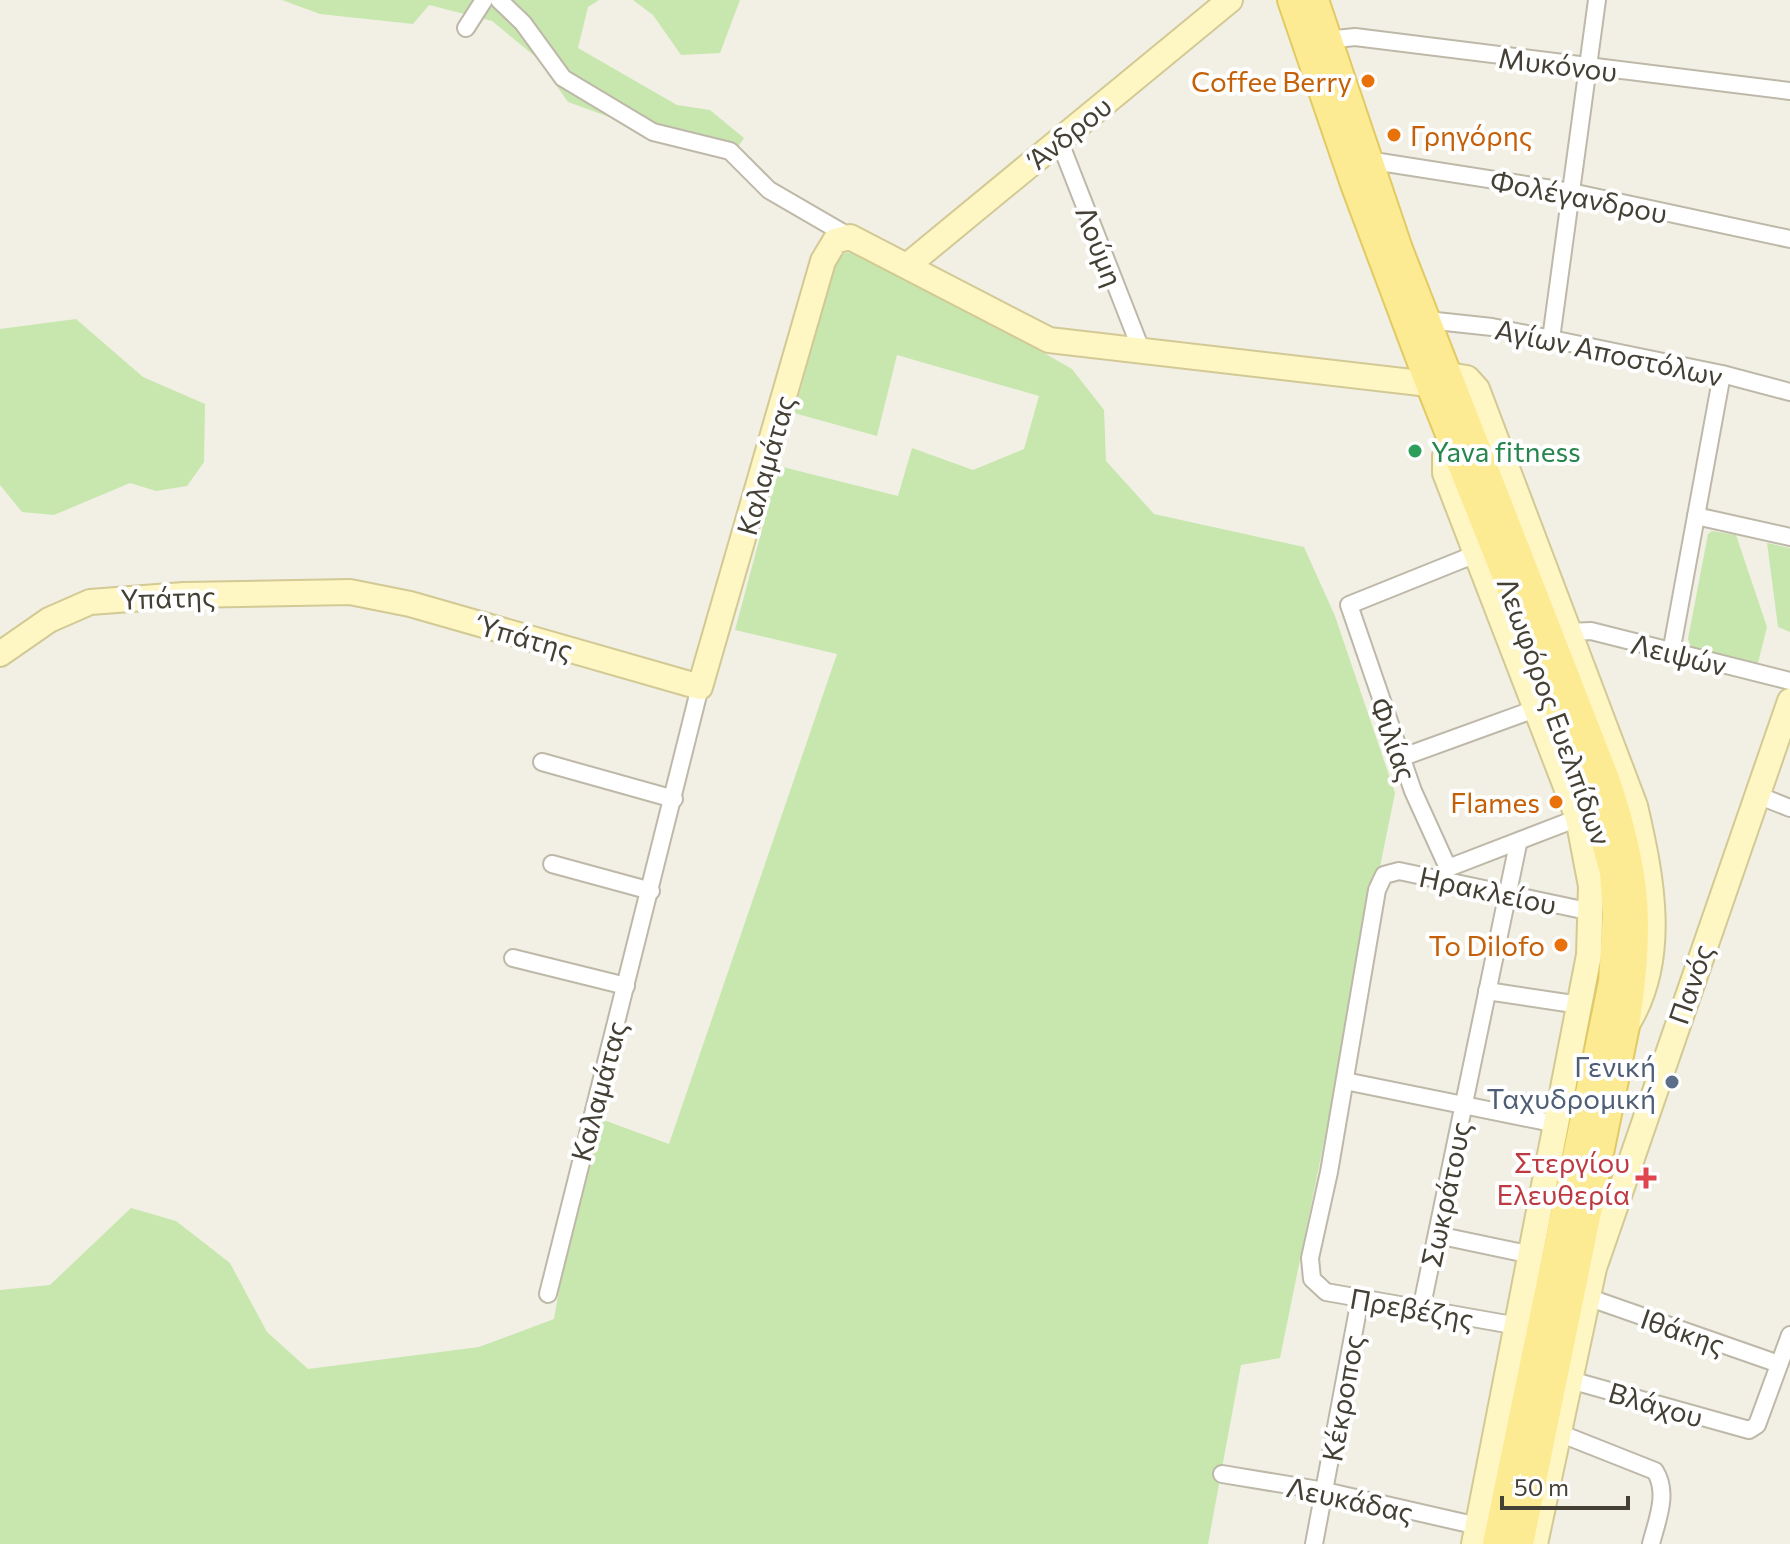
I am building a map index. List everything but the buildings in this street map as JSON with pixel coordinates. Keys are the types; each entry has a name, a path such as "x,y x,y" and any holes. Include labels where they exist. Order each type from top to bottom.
{"main road":[{"name":"Λεωφόρος Ευελπίδων","path":"1291,0 1349,171 1614,776 1632,865 1637,913 1636,960 1626,1026 1582,1129 1586,1264 1562,1378 1507,1541"},
{"name":"Λεωφόρος Ευελπίδων","path":"1315,0 1367,160 1427,320 1452,441 1590,787 1613,872 1582,1129 1523,1418 1507,1541"}],"street":[{"path":"466,28 484,0"},
{"path":"499,0 523,23 563,78 653,132 730,151 769,190 850,237 1049,340 1142,352 1438,379 1467,378 1477,389 1568,632 1614,776 1647,858 1653,922 1651,964 1642,1001 1626,1026"},
{"name":"Άνδρου","path":"908,265 1230,0"},
{"path":"1551,339 1597,0"},
{"name":"Μυκόνου","path":"1326,40 1355,37 1790,91"},
{"name":"Λούμη","path":"1059,140 1142,352"},
{"name":"Φολέγανδρου","path":"1367,160 1571,192 1790,239"},
{"name":"Καλαμάτας","path":"548,1294 590,1116 651,891 700,687 823,261 835,241 850,237"},
{"name":"Αγίων Αποστόλων","path":"1427,320 1492,327 1722,374 1790,392"},
{"path":"1671,653 1722,374"},
{"path":"1452,441 1445,456 1445,473 1578,818 1587,855 1592,912 1602,957 1580,1005 1582,1129 1534,1246 1494,1446 1507,1541"},
{"path":"1696,516 1790,537"},
{"name":"Φιλίας","path":"1449,875 1381,706 1349,605 1476,554"},
{"name":"Ύπάτης","path":"350,592 425,608 700,687"},
{"name":"Υπάτης","path":"0,654 49,620 90,602 184,595 350,592"},
{"name":"Λειψών","path":"1568,632 1591,631 1790,681"},
{"name":"Πανός","path":"1507,1541 1559,1433 1562,1378 1587,1297 1586,1264 1637,1141 1790,701"},
{"path":"1403,757 1535,709"},
{"path":"542,762 674,799"},
{"path":"1757,795 1790,808"},
{"path":"1449,875 1578,818"},
{"name":"Σωκράτους","path":"1421,1310 1518,844"},
{"path":"552,864 651,891"},
{"name":"Ηρακλείου","path":"1345,1081 1377,890 1384,875 1399,871 1449,875 1507,895 1592,912"},
{"path":"513,958 626,986"},
{"path":"1651,964 1691,982"},
{"path":"1487,991 1580,1005"},
{"path":"1345,1081 1637,1141"},
{"name":"Πρεβέζης","path":"1345,1081 1310,1258 1312,1279 1326,1292 1518,1326"},
{"path":"1534,1246 1565,1214"},
{"path":"1437,1235 1534,1246"},
{"name":"Ιθάκης","path":"1587,1297 1779,1364"},
{"name":"Κέκροπος","path":"1314,1544 1360,1299"},
{"path":"1779,1364 1790,1335"},
{"name":"Βλάχου","path":"1562,1378 1744,1430 1757,1425 1779,1364"},
{"path":"1494,1446 1523,1418"},
{"path":"1559,1433 1655,1471 1661,1480 1661,1500 1651,1544"},
{"name":"Λευκάδας","path":"1222,1474 1325,1491 1507,1541"}],"green space":[{"path":"282,0 599,0 588,7 578,48 677,105 710,110 744,138 736,150 708,153 568,102 537,58 492,21 429,5 413,24 320,14"},
{"path":"633,0 740,0 720,53 681,55 653,15"},
{"path":"859,251 895,268 1072,369 1104,410 1106,461 1154,514 1304,547 1335,616 1395,793 1280,1358 1241,1365 1208,1544 0,1544 0,1290 50,1285 131,1208 176,1221 230,1263 267,1332 308,1369 479,1347 554,1319 590,1115 669,1144 837,654 735,630 779,466 898,496 912,448 973,470 1024,449 1039,396 897,355 877,436 794,413 836,260 845,253"},
{"path":"76,319 143,377 205,404 204,462 187,486 156,491 130,483 54,515 22,512 0,485 0,329"},
{"path":"1712,531 1736,535 1767,627 1758,663 1691,647 1688,639 1708,534"},
{"path":"1767,543 1790,548 1790,632 1778,627"}],"place":[{"name":"Coffee Berry","path":"1368,81"},
{"name":"Γρηγόρης","path":"1394,135"},
{"name":"Yava fitness","path":"1415,451"},
{"name":"Flames","path":"1556,802"},
{"name":"To Dilofo","path":"1561,945"},
{"name":"Γενική Ταχυδρομική","path":"1672,1082"},
{"name":"Στεργίου Ελευθερία","path":"1646,1178"}]}
